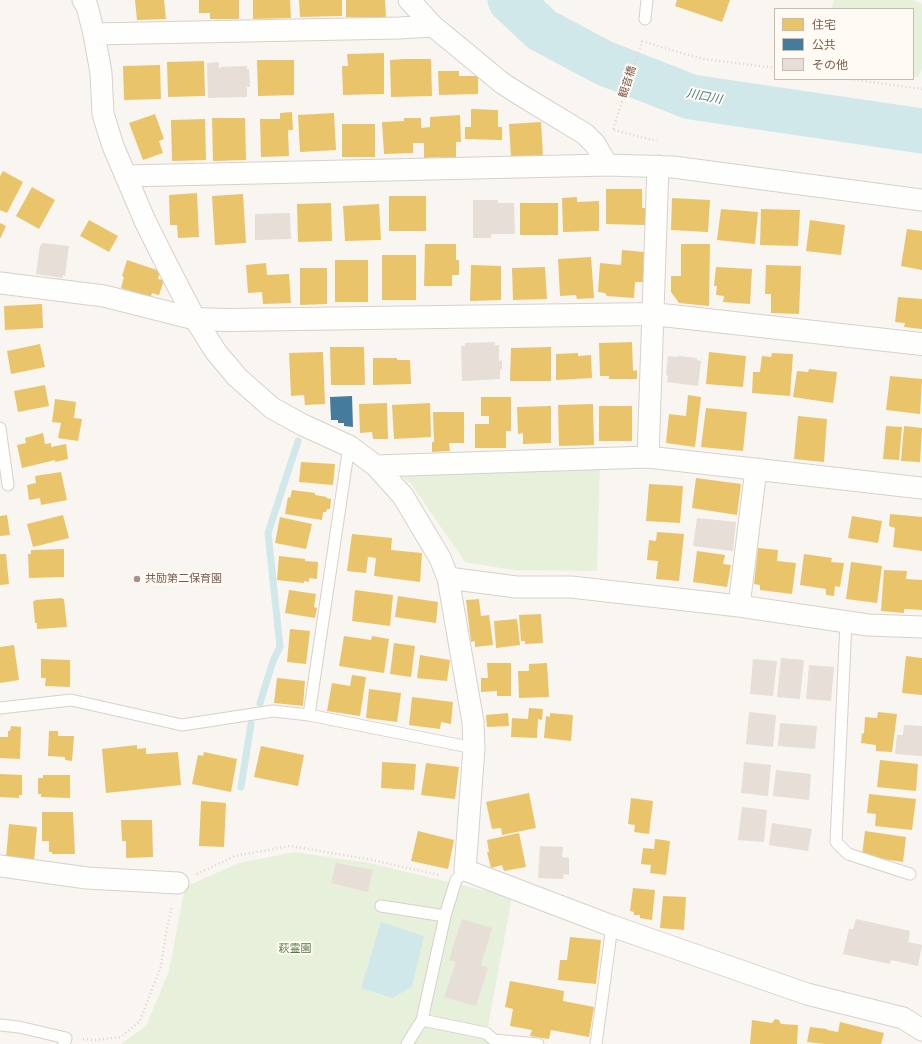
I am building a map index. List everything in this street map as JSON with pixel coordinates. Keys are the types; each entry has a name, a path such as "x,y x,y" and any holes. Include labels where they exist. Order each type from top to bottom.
{"street":[{"path":"83,0 87,6 94,34 100,73 103,114 113,146 146,221 195,318 216,352 237,377 272,408 303,425 348,446 376,466 403,496 440,558 448,578 473,722 474,748 460,875 807,994 903,1018 922,1030"},
{"path":"409,0 434,26 502,82 524,98 585,134 595,144 607,165"},
{"path":"94,34 434,26"},
{"path":"126,176 607,165 658,166 683,167 922,200"},
{"path":"648,458 658,166"},
{"path":"0,283 104,296 195,318 228,320 653,314 922,344"},
{"path":"376,466 648,458 922,488"},
{"path":"739,606 756,469"},
{"path":"448,578 516,587 571,587 739,606 868,625 922,627"},
{"path":"0,866 87,878 178,883"}],"lane":[{"path":"645,19 647,0"},
{"path":"0,428 8,485"},
{"path":"309,714 348,446"},
{"path":"846,622 836,842 848,854 910,874"},
{"path":"0,708 71,700 182,725 273,711 309,714 474,748"},
{"path":"407,1044 422,1020 444,916 460,875"},
{"path":"381,906 444,916"},
{"path":"596,1044 612,926"},
{"path":"422,1020 486,1033 494,1040 538,1044"},
{"path":"0,1025 19,1027 66,1038 64,1044"}],"path":[{"name":"観音橋","path":"661,142 612,130 642,41 704,59 774,68"},
{"path":"857,80 922,89"},
{"path":"96,1040 121,1037 140,1021 161,966 167,928 178,883 235,856 290,846 460,875"}],"green space":[{"path":"834,0 913,0 922,4 922,68 918,77 914,77 914,8 831,8"},
{"path":"600,459 597,571 513,570 465,562 412,485 390,465"},
{"name":"萩霊園","path":"294,852 369,863 512,897 486,1037 532,1044 121,1044 146,1026 169,971 185,887 239,863"}],"water":[{"path":"381,922 424,936 412,987 392,998 361,988"}],"building: 住宅":[{"path":"135,0 164,0 166,19 137,20"},
{"path":"199,0 239,0 239,19 210,19 210,13 199,13"},
{"path":"253,0 290,0 291,18 253,19"},
{"path":"299,0 342,0 342,16 300,17"},
{"path":"346,0 385,0 386,18 346,17"},
{"path":"677,0 730,0 722,22 675,6"},
{"path":"384,53 384,94 343,95 342,66 348,66 347,54"},
{"path":"431,59 432,96 391,97 390,60"},
{"path":"257,60 294,60 294,95 258,96"},
{"path":"204,61 205,96 168,97 167,62"},
{"path":"160,65 161,99 124,100 123,66"},
{"path":"438,71 459,71 459,76 478,76 478,94 439,95"},
{"path":"471,109 498,110 498,127 502,127 502,140 465,139 465,127 471,127"},
{"path":"292,112 293,130 288,130 289,156 261,157 260,119 280,119 280,113"},
{"path":"334,113 336,150 300,152 298,115"},
{"path":"155,114 164,139 159,141 163,153 143,160 129,123"},
{"path":"460,115 461,142 456,142 456,159 441,159 441,157 424,158 424,143 413,143 413,153 384,154 382,122 404,121 404,118 421,118 421,128 430,127 430,117"},
{"path":"212,118 245,118 246,160 213,161"},
{"path":"205,119 206,160 172,161 171,120"},
{"path":"541,122 543,156 511,158 509,124"},
{"path":"342,124 375,124 375,157 342,157"},
{"path":"3,171 23,182 7,213 0,210 0,176"},
{"path":"32,187 55,200 39,229 16,216"},
{"path":"606,189 642,189 642,208 645,208 645,225 606,224"},
{"path":"197,193 199,237 178,238 177,225 170,225 169,195"},
{"path":"243,194 246,243 215,245 212,196"},
{"path":"389,196 426,196 426,231 389,231"},
{"path":"577,197 577,202 599,201 599,231 563,232 562,198"},
{"path":"672,198 710,200 708,232 671,230"},
{"path":"331,203 332,241 298,242 297,204"},
{"path":"520,203 558,203 558,235 520,235"},
{"path":"379,204 381,240 345,241 343,206"},
{"path":"721,209 758,212 755,244 717,240"},
{"path":"761,209 800,210 798,246 760,245"},
{"path":"89,220 118,236 109,252 80,236"},
{"path":"810,220 845,225 841,255 806,251"},
{"path":"0,223 6,226 0,239"},
{"path":"907,229 922,231 922,270 901,266"},
{"path":"425,244 456,244 456,260 459,260 459,275 452,275 452,286 424,286"},
{"path":"681,244 710,244 709,306 679,303 671,292 671,276 681,276"},
{"path":"622,250 644,252 643,282 635,282 634,298 607,296 605,293 598,292 600,263 621,265"},
{"path":"382,255 416,255 416,300 382,300"},
{"path":"591,257 594,298 577,299 576,295 560,296 558,259"},
{"path":"127,260 160,271 158,279 164,280 159,295 152,293 151,297 121,288 124,277 122,276"},
{"path":"335,260 368,260 368,302 335,302"},
{"path":"266,263 267,275 289,274 291,303 263,304 262,292 248,293 246,265"},
{"path":"471,265 501,266 501,300 470,301"},
{"path":"766,265 801,266 799,314 771,313 771,294 765,294"},
{"path":"545,267 547,299 513,300 512,268"},
{"path":"716,267 752,269 750,304 723,302 724,296 716,295 717,286 714,286"},
{"path":"300,268 327,268 327,304 300,305"},
{"path":"898,297 922,299 922,329 904,327 905,323 895,322"},
{"path":"42,304 43,328 5,330 4,306"},
{"path":"632,342 633,371 637,370 637,379 609,379 609,376 600,376 599,343"},
{"path":"40,344 45,367 11,374 7,351"},
{"path":"330,347 364,347 365,385 331,385"},
{"path":"551,347 551,381 510,381 511,348"},
{"path":"323,352 325,404 305,405 304,395 291,396 289,353"},
{"path":"709,352 746,356 743,387 706,384"},
{"path":"578,353 578,356 591,355 592,378 556,380 556,354"},
{"path":"772,353 793,354 790,396 752,393 753,372 760,372 762,356 771,357"},
{"path":"373,358 397,358 397,360 410,360 411,384 373,385"},
{"path":"809,369 837,372 833,403 793,397 797,371 808,372"},
{"path":"890,376 922,379 920,414 886,410"},
{"path":"45,385 49,406 18,412 14,391"},
{"path":"688,395 701,397 695,447 666,443 669,414 686,416"},
{"path":"481,397 511,397 511,431 506,431 506,448 475,448 475,424 489,424 489,416 481,416"},
{"path":"55,399 76,402 74,418 82,419 78,441 58,438 61,423 52,422"},
{"path":"387,403 388,439 373,439 372,432 360,433 359,404"},
{"path":"430,403 431,437 394,439 392,405"},
{"path":"593,404 594,445 559,446 558,405"},
{"path":"551,406 551,443 523,444 523,433 518,434 517,407"},
{"path":"599,406 632,406 632,441 599,441"},
{"path":"706,408 747,412 743,451 701,447"},
{"path":"433,412 464,412 464,443 449,443 450,451 432,452 432,442 434,442"},
{"path":"798,416 827,419 824,462 794,459"},
{"path":"886,426 902,427 899,460 883,459"},
{"path":"904,426 922,428 920,462 901,461"},
{"path":"43,433 45,444 51,443 51,447 66,444 68,459 55,462 55,460 22,468 17,445 26,443 25,438"},
{"path":"301,462 335,464 333,485 299,482"},
{"path":"61,472 67,500 41,505 40,498 29,500 27,485 36,483 35,476"},
{"path":"696,478 741,484 737,515 692,508"},
{"path":"649,484 683,486 680,523 646,521"},
{"path":"292,490 315,493 315,495 331,499 330,509 323,512 322,520 285,514 288,497 290,498"},
{"path":"890,514 922,517 922,551 893,547 895,528 889,526"},
{"path":"7,515 10,535 0,536 0,516"},
{"path":"63,515 69,538 33,547 27,524"},
{"path":"852,516 882,521 878,543 848,538"},
{"path":"280,517 312,524 306,549 275,543"},
{"path":"657,532 684,534 679,581 656,579 658,561 647,560 649,540 656,541"},
{"path":"352,534 392,538 391,550 422,553 420,582 374,576 376,558 368,557 366,573 347,571"},
{"path":"758,548 778,550 777,561 796,563 792,594 760,590 760,585 754,584"},
{"path":"64,549 64,577 29,578 28,554 31,554 31,550"},
{"path":"697,551 725,555 723,564 731,565 727,587 693,582"},
{"path":"0,554 6,554 9,584 0,585"},
{"path":"804,554 832,558 831,562 844,563 840,587 835,586 834,596 826,595 826,589 800,585"},
{"path":"279,556 318,562 317,579 309,578 309,582 304,581 304,583 277,580"},
{"path":"851,562 882,566 877,603 846,599"},
{"path":"884,570 907,571 906,579 922,580 922,610 904,609 904,613 881,611"},
{"path":"289,590 316,594 314,607 317,608 315,618 285,613"},
{"path":"355,590 393,595 390,626 352,621"},
{"path":"398,596 438,602 436,623 395,617"},
{"path":"64,599 67,627 37,629 33,601"},
{"path":"479,599 481,616 489,615 493,645 475,647 475,641 471,642 466,600"},
{"path":"541,614 543,643 525,644 525,641 521,641 519,615"},
{"path":"517,619 520,645 496,648 494,621"},
{"path":"290,629 310,631 306,664 287,662"},
{"path":"344,636 371,640 372,636 389,639 384,673 339,666"},
{"path":"394,643 415,646 411,677 390,674"},
{"path":"14,645 19,680 0,683 0,647"},
{"path":"420,655 450,660 447,681 417,678"},
{"path":"906,656 922,658 922,695 902,693"},
{"path":"41,659 70,660 70,687 45,686 46,678 41,678"},
{"path":"487,663 511,663 511,696 497,696 497,691 481,692 481,678 488,678"},
{"path":"547,663 549,697 519,698 518,671 529,671 529,664"},
{"path":"352,675 366,677 360,716 327,711 332,683 350,686"},
{"path":"277,678 305,681 303,706 274,703"},
{"path":"369,689 401,693 397,722 366,718"},
{"path":"412,697 453,702 451,724 441,722 440,729 409,725"},
{"path":"529,708 543,709 542,720 538,719 537,738 511,737 512,718 528,719"},
{"path":"878,712 897,714 892,752 876,751 876,745 861,743 862,733 864,734 865,717 877,718"},
{"path":"508,713 509,726 487,727 486,715"},
{"path":"550,713 573,715 571,741 544,738 546,716 550,717"},
{"path":"11,726 21,727 20,759 0,758 0,737 8,737 8,731 10,731"},
{"path":"49,731 58,731 58,736 74,736 72,761 65,760 65,757 48,756"},
{"path":"137,745 137,749 146,748 146,754 178,752 181,785 106,793 102,749"},
{"path":"261,746 304,755 298,786 254,777"},
{"path":"204,752 237,759 231,792 192,784 198,755 203,756"},
{"path":"880,760 918,764 916,791 877,787"},
{"path":"382,762 416,764 414,790 381,788"},
{"path":"426,763 459,767 455,799 421,795"},
{"path":"0,774 22,775 22,795 19,795 19,798 0,797"},
{"path":"43,775 70,775 70,798 41,797 41,794 38,794 38,778 43,778"},
{"path":"529,793 536,828 502,835 501,828 492,829 486,802"},
{"path":"869,794 916,799 912,830 875,826 876,814 867,813"},
{"path":"631,798 653,801 649,834 634,832 635,825 628,824"},
{"path":"201,801 226,803 224,847 199,846"},
{"path":"42,812 73,812 75,854 52,854 52,852 49,852 49,841 42,841"},
{"path":"121,820 152,820 153,857 126,858 126,841 122,841"},
{"path":"9,824 37,827 34,861 6,858"},
{"path":"418,831 454,840 448,869 411,861"},
{"path":"865,831 906,837 903,862 862,856"},
{"path":"519,833 526,867 504,871 502,865 491,868 487,852 489,852 487,840"},
{"path":"655,839 670,841 666,875 650,873 651,865 641,864 643,848 654,849"},
{"path":"633,888 655,890 652,920 640,918 640,915 634,915 634,912 630,911"},
{"path":"663,896 686,897 684,930 660,928"},
{"path":"570,937 601,940 596,984 558,980 560,960 567,960"},
{"path":"510,981 564,991 563,1001 594,1007 589,1037 551,1030 549,1039 530,1036 532,1030 510,1026 513,1009 505,1007"},
{"path":"775,1019 779,1020 781,1024 798,1025 797,1044 750,1044 752,1020 772,1023"},
{"path":"840,1022 884,1033 881,1044 824,1044 807,1042 810,1027 838,1032"}],"building: 公共":[{"path":"352,396 353,427 344,426 344,423 338,423 338,420 331,420 330,397"}],"building: その他":[{"path":"219,62 219,68 221,69 220,67 247,66 247,69 249,69 250,87 247,87 247,97 208,98 207,63"},
{"path":"473,200 498,200 498,203 514,203 515,234 491,234 491,238 473,238"},
{"path":"290,213 291,239 255,240 255,214"},
{"path":"42,243 69,246 65,276 63,275 63,278 36,274 40,245 41,246"},
{"path":"495,342 495,345 499,345 499,361 502,360 500,379 462,381 461,346 465,346 465,343"},
{"path":"668,356 697,358 697,360 701,361 698,386 667,382 668,376 666,375"},
{"path":"697,518 736,522 733,551 693,546"},
{"path":"781,658 804,660 800,699 777,697"},
{"path":"753,659 777,661 773,696 750,694"},
{"path":"809,665 834,667 831,701 806,699"},
{"path":"749,712 776,715 773,747 746,744"},
{"path":"780,723 817,726 815,749 778,746"},
{"path":"904,725 922,726 922,756 895,754 897,735 903,735"},
{"path":"744,762 771,765 768,796 741,793"},
{"path":"776,770 811,774 809,800 773,796"},
{"path":"742,807 767,810 764,842 738,840"},
{"path":"772,823 812,829 808,851 769,845"},
{"path":"540,846 563,847 562,857 569,858 569,875 564,874 563,879 538,878"},
{"path":"336,863 373,870 368,892 331,883"},
{"path":"462,919 492,928 481,965 488,968 476,1006 444,997 456,962 449,960"},
{"path":"856,919 910,931 908,942 922,945 918,966 891,960 890,964 843,954 849,929 853,929"}],"waterway":[{"name":"川口川","path":"510,0 542,30 604,63 691,97 922,131"},
{"path":"260,703 273,661 280,647 268,533 298,441"},
{"path":"241,787 251,724"}],"place":[{"name":"共励第二保育園","path":"137,579"}]}
